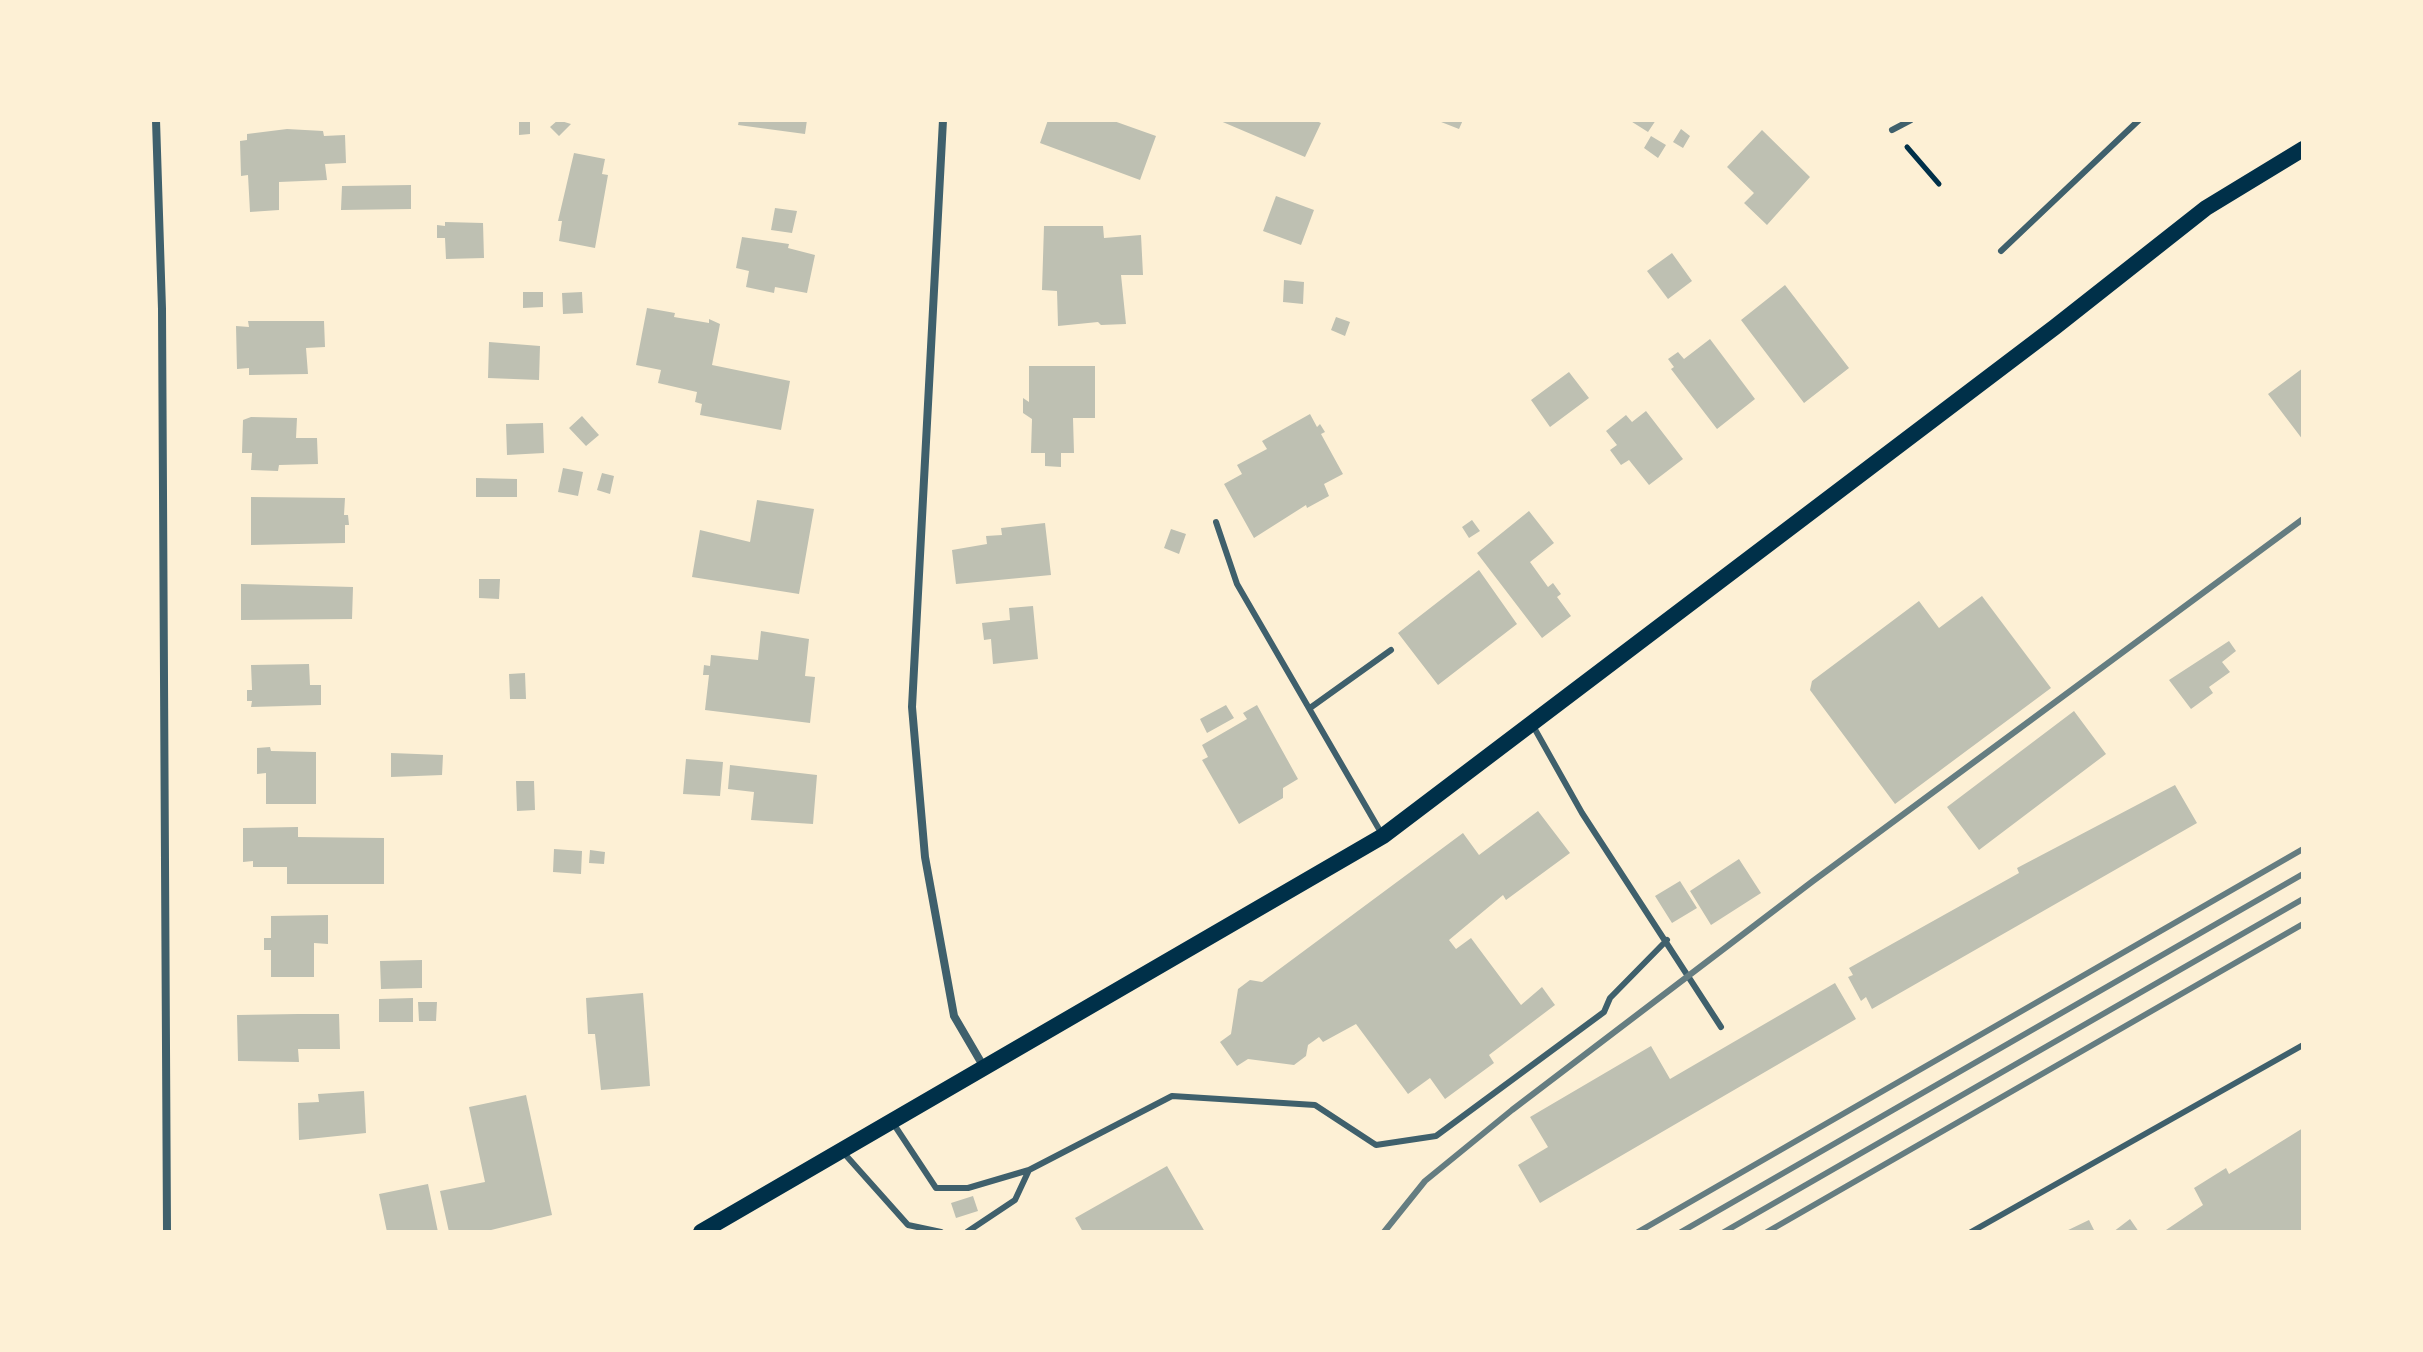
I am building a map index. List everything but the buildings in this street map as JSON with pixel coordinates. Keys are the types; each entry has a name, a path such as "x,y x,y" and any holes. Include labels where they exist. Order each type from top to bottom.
{"main road":[{"path":"701,1232 1383,836 2206,208 2303,149"}],"street":[{"path":"156,120 162,309 167,1232"},
{"path":"943,120 912,707 925,857 954,1016 985,1069"}],"lane":[{"path":"1892,130 1911,120"},
{"path":"2001,251 2139,120"},
{"path":"1216,522 1237,584 1383,836"},
{"path":"1310,708 1391,650"},
{"path":"1532,724 1582,813 1721,1027"},
{"path":"893,1122 936,1188 968,1188 1029,1170 1172,1096 1315,1105 1376,1145 1436,1136 1604,1012 1610,998 1667,940"},
{"path":"1971,1232 2303,1045"},
{"path":"842,1151 908,1225 941,1232"},
{"path":"967,1232 1015,1200 1029,1170"}],"path":[{"path":"1906,146 1939,184"}],"railway":[{"path":"1384,1232 1425,1181 1512,1110 1813,881 2303,519"},
{"path":"1638,1232 2303,849"},
{"path":"1681,1232 2303,874"},
{"path":"1724,1232 2303,899"},
{"path":"1767,1232 2303,924"}]}
